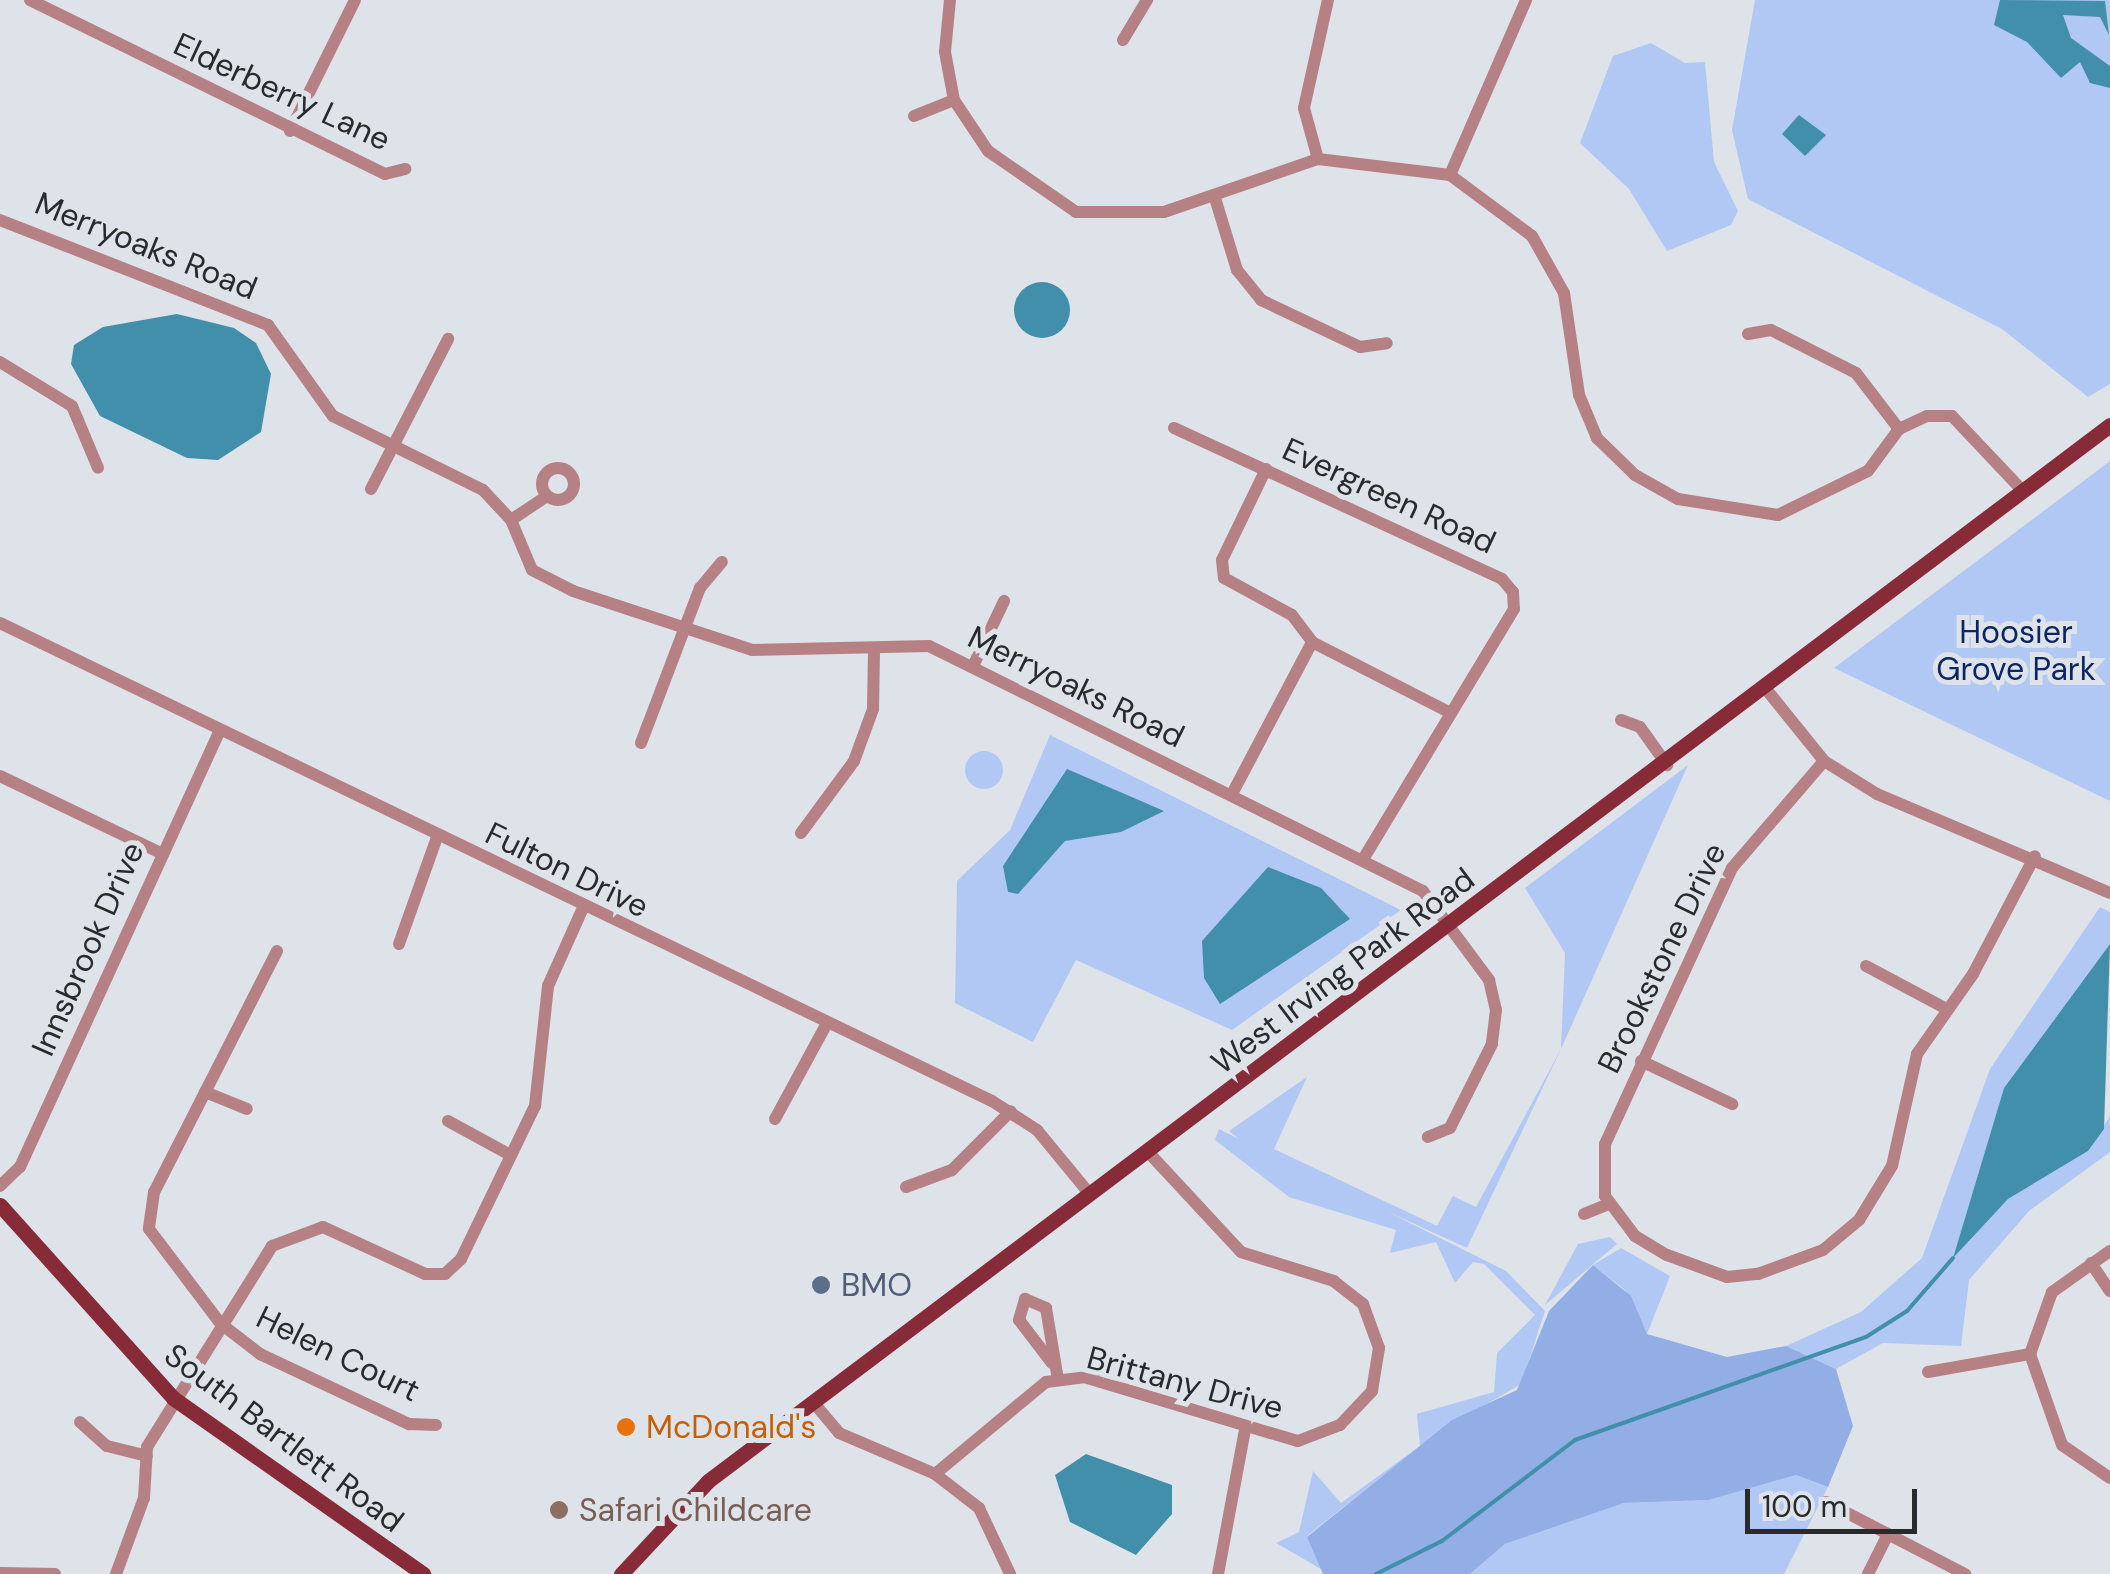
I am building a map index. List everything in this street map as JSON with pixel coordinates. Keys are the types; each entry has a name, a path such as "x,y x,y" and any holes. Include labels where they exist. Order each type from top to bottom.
{"main road":[{"name":"West Irving Park Road","path":"622,1574 708,1481 1667,765 2110,426"},
{"name":"South Bartlett Road","path":"0,1205 173,1398 423,1574"}],"street":[{"name":"Elderberry Lane","path":"30,0 290,131 385,174 405,169"},
{"path":"290,131 354,0"},
{"path":"950,0 945,52 954,100 988,151 1076,212 1129,217 1215,198 1318,159 1450,175 1532,236 1564,293 1580,396 1597,438 1635,475 1724,512 1778,516 1868,470 1900,429 1952,416 2023,491"},
{"path":"1123,40 1148,0"},
{"path":"1318,159 1304,108 1328,0"},
{"path":"1450,175 1526,0"},
{"path":"914,116 954,100"},
{"path":"1215,198 1237,270 1261,300 1360,347 1388,344"},
{"name":"Merryoaks Road","path":"0,220 268,324 332,416 483,490 512,520 532,570 685,629 752,650 929,646 974,664 1423,891 1489,980 1496,1010 1492,1044 1450,1128 1428,1137"},
{"path":"1748,334 1771,330 1856,373 1900,429"},
{"path":"371,489 448,339"},
{"path":"0,362 72,406 98,468"},
{"name":"Evergreen Road","path":"1174,428 1502,579 1513,592 1514,609 1447,711 1363,859"},
{"path":"1266,469 1222,560 1224,578 1292,615 1312,642 1447,711"},
{"path":"512,520 547,496"},
{"path":"641,743 685,629 722,562"},
{"path":"974,664 1004,602"},
{"name":"Fulton Drive","path":"0,622 582,910 1011,1111 1089,1193"},
{"path":"1232,794 1312,642"},
{"path":"801,832 854,761 873,709 874,649"},
{"path":"1766,689 1824,762 1877,794 2035,856 2110,893"},
{"path":"1621,720 1640,727 1667,765"},
{"name":"Innsbrook Drive","path":"0,1186 20,1167 161,853 220,732"},
{"name":"Brookstone Drive","path":"1609,1204 1605,1144 1747,843 1824,762"},
{"path":"0,776 161,853"},
{"path":"400,944 437,837"},
{"path":"1584,1214 1609,1204 1635,1236 1727,1277 1823,1250 1882,1189 1913,1066 2035,856"},
{"path":"116,1574 144,1498 146,1456 173,1398 272,1246 298,1230 323,1227 445,1274 510,1155 545,1064 548,986 582,910"},
{"name":"Helen Court","path":"277,952 154,1192 149,1229 220,1323 260,1354 376,1409 436,1424"},
{"path":"1866,966 1946,1009"},
{"path":"774,1119 826,1026"},
{"path":"1641,1061 1732,1104"},
{"path":"204,1092 247,1110"},
{"path":"906,1187 952,1170 1011,1111"},
{"path":"448,1121 510,1155"},
{"name":"Brittany Drive","path":"935,1474 1058,1380 1084,1377 1244,1430 1298,1441 1340,1425 1372,1391 1372,1326 1363,1304 1334,1281 1241,1252 1147,1151"},
{"path":"2110,1251 2041,1308 2030,1354 2062,1445 2110,1478"},
{"path":"2091,1263 2110,1291"},
{"path":"1052,1363 1019,1320 1025,1299 1043,1301 1058,1380"},
{"path":"1928,1372 2030,1354"},
{"path":"814,1403 839,1432 935,1474 979,1508 1010,1574"},
{"path":"83,1430 108,1454 146,1456"},
{"path":"1218,1574 1244,1430"},
{"path":"1826,1502 1965,1574"},
{"path":"1868,1574 1888,1534"},
{"path":"0,1573 55,1574"}],"green space":[{"path":"1755,0 2110,0 2110,384 2088,397 2002,329 1748,199 1732,130"},
{"path":"1651,43 1685,63 1705,62 1714,162 1738,211 1731,225 1667,251 1629,189 1580,143 1613,56"},
{"name":"Hoosier Grove Park","path":"2110,461 2110,801 1834,668 2081,483"},
{"path":"1050,735 1401,910 1232,1030 1076,960 1033,1042 955,1003 957,881 1010,830"},
{"path":"984,751 997,757 1003,770 997,783 984,789 971,783 965,770 971,757"},
{"path":"1688,765 1561,1049 1565,953 1525,888"},
{"path":"2100,907 2110,912 2110,944 2004,1088 1954,1255 2008,1199 2088,1151 2110,1116 2110,1152 2029,1211 1969,1280 1961,1346 1883,1343 1836,1369 1786,1346 1861,1312 1922,1258 1990,1069"},
{"path":"1561,1049 1467,1248 1386,1211 1506,1271 1545,1311 1521,1384 1437,1433 1307,1536 1321,1569 1276,1543 1299,1532 1313,1471 1341,1503 1420,1446 1417,1414 1494,1392 1497,1353 1535,1315 1484,1264 1473,1262 1455,1283 1436,1242 1390,1253 1396,1230 1289,1197 1215,1140 1219,1129 1239,1139 1229,1131 1307,1077 1274,1149 1437,1226 1453,1196 1476,1207"},
{"path":"1610,1237 1617,1244 1545,1305 1578,1244"},
{"path":"1621,1248 1670,1276 1647,1334 1625,1290 1593,1265"},
{"path":"1796,1475 1828,1487 1784,1574 1470,1574 1505,1544 1624,1503 1709,1500"}],"shaded area":[{"path":"2000,0 2105,1 2109,35 2100,17 2063,15 2071,38 2110,66 2110,88 2090,83 2080,62 2061,78 2027,42 1994,25"},
{"path":"1799,115 1826,135 1805,156 1782,134"},
{"path":"1042,282 1062,290 1070,310 1062,330 1042,338 1022,330 1014,310 1022,290"},
{"path":"177,314 234,328 256,343 271,374 261,432 218,460 187,458 100,416 71,364 74,345 103,327"},
{"path":"1067,769 1164,811 1121,832 1065,841 1018,894 1008,892 1003,866"},
{"path":"1268,867 1321,888 1350,919 1220,1004 1204,978 1202,941"},
{"path":"2110,944 2104,1129 2088,1151 2008,1199 1953,1258 2004,1088"},
{"path":"1593,1265 1631,1296 1647,1334 1727,1357 1786,1346 1836,1369 1853,1426 1828,1487 1796,1475 1709,1500 1624,1503 1505,1544 1470,1574 1323,1574 1307,1537 1452,1420 1517,1390 1549,1311"},
{"path":"1086,1454 1172,1485 1172,1514 1136,1555 1070,1522 1055,1475"}],"waterway":[{"path":"1376,1574 1442,1541 1575,1440 1866,1337 1907,1311 1953,1258"}],"place":[{"name":"BMO","path":"821,1285"},
{"name":"McDonald's","path":"626,1427"},
{"name":"Safari Childcare","path":"559,1510"}]}
